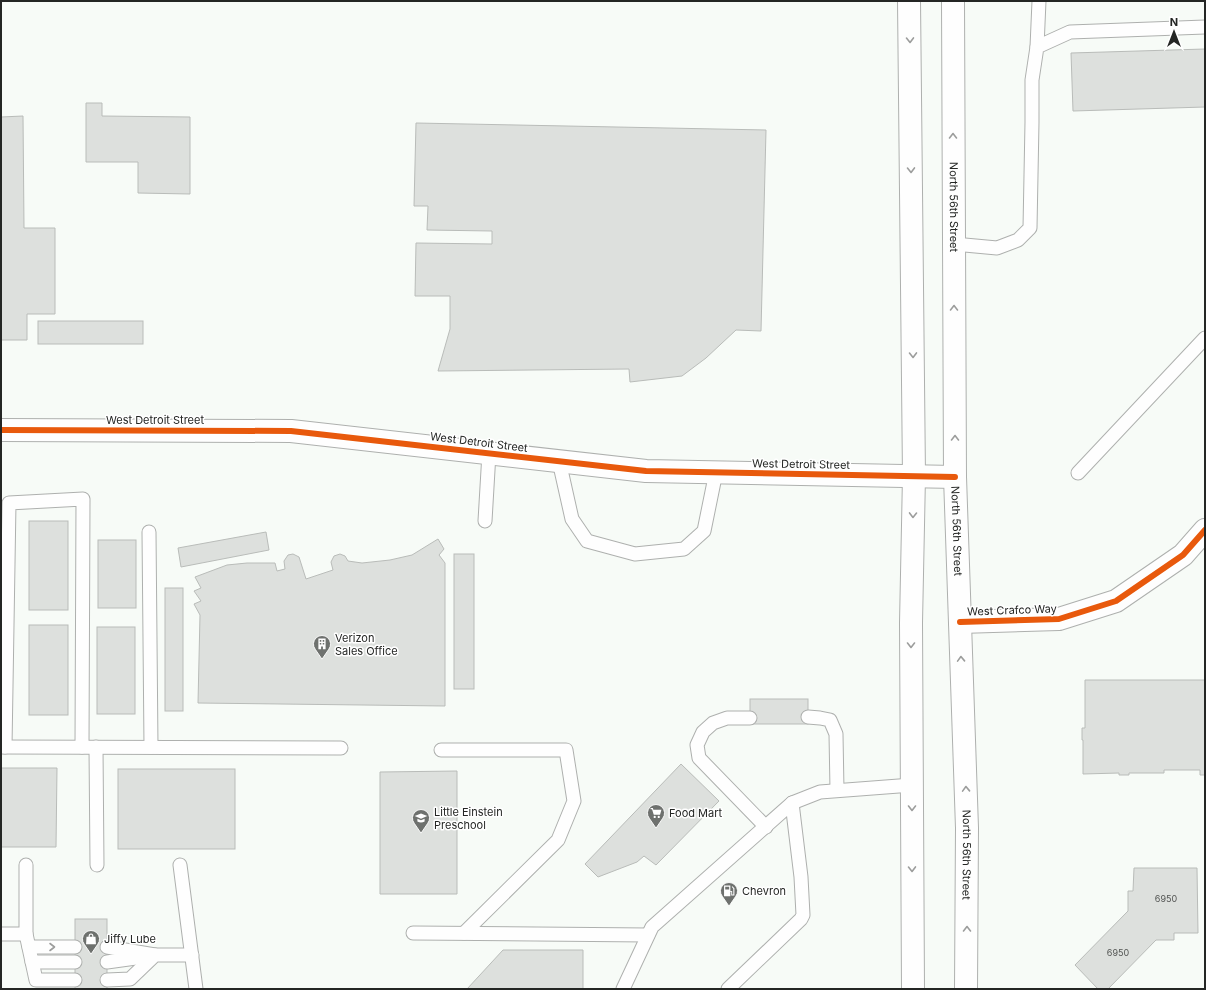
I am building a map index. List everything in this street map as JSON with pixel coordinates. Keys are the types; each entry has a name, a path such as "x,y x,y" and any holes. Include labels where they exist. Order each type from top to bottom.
{"main road":[{"path":"909,1 914,476 911,623 913,989"},
{"name":"North 56th Street","path":"953,1 955,477 967,828 966,989"},
{"name":"West Detroit Street","path":"1,430 291,431 646,471 955,477"},
{"name":"West Crafco Way","path":"960,622 1059,618 1116,601 1183,555 1205,530"}],"lane":[{"path":"954,244 997,248 1018,240 1030,228 1032,80 1037,47 1039,1"},
{"path":"1037,47 1070,32 1205,27"},
{"path":"1078,473 1205,338"},
{"path":"485,521 489,453"},
{"path":"559,461 572,519 587,541 635,554 684,549 704,531 716,472"},
{"path":"82,747 83,499 9,502 3,747 341,748"},
{"path":"149,532 151,747"},
{"path":"808,717 830,720 836,734 837,790"},
{"path":"750,718 727,718 713,723 703,732 697,745 699,758 766,827"},
{"path":"96,747 97,865"},
{"path":"441,750 566,750 574,801 558,840 464,934"},
{"path":"623,989 652,927 792,803 820,792 912,785"},
{"path":"728,989 801,919 803,914 801,878 792,803"},
{"path":"26,865 27,940 36,980 75,980"},
{"path":"180,865 196,989"},
{"path":"413,933 648,936"},
{"path":"1,934 27,940 75,947"},
{"path":"107,947 156,955"},
{"path":"107,962 156,955 192,955"},
{"path":"107,980 130,979 156,955"},
{"path":"32,962 75,962"}],"building":[{"path":"1205,49 1205,107 1073,111 1071,53"},
{"path":"86,103 102,103 102,116 190,117 190,194 138,193 138,162 86,162"},
{"path":"23,116 24,228 55,228 55,314 27,314 27,340 1,340 1,117"},
{"path":"416,123 766,130 761,331 736,330 706,358 682,376 630,382 629,369 438,371 450,329 450,296 415,296 416,243 492,244 492,231 427,230 428,206 414,206"},
{"path":"38,321 143,321 143,344 38,344"},
{"path":"29,521 68,521 68,610 29,610"},
{"path":"266,532 269,550 181,567 178,548"},
{"name":"Verizon Sales Office","path":"438,539 444,549 439,555 445,563 445,706 198,703 200,615 194,604 201,601 194,591 201,588 195,577 227,565 247,563 275,563 277,571 285,569 284,561 288,555 293,554 299,557 306,579 333,570 331,562 334,556 340,554 345,556 348,561 362,563 390,560 412,555"},
{"path":"98,540 136,540 136,608 98,608"},
{"path":"454,554 474,554 474,689 454,689"},
{"path":"165,588 183,588 183,711 165,711"},
{"path":"29,625 68,625 68,715 29,715"},
{"path":"97,627 135,627 135,714 97,714"},
{"path":"1085,680 1205,680 1205,775 1200,775 1200,770 1164,770 1164,773 1129,773 1129,775 1119,775 1119,773 1083,774 1082,728 1085,728"},
{"path":"750,699 808,699 808,724 750,724"},
{"name":"Food Mart","path":"681,764 719,801 656,865 644,856 637,862 598,877 585,864"},
{"path":"1,768 57,768 56,847 1,847"},
{"path":"118,769 235,769 235,849 118,849"},
{"path":"457,771 457,894 380,894 380,772"},
{"path":"1134,868 1197,868 1198,933 1174,933 1174,940 1156,940 1108,989 1098,989 1075,965 1128,911 1128,891 1133,891"},
{"name":"Jiffy Lube","path":"75,919 107,919 107,989 75,989"},
{"path":"503,950 583,950 583,989 467,989"}],"cycle path":[{"path":"1,430 291,431 646,471 955,477"},
{"path":"960,622 1059,619 1116,601 1183,555 1205,530"}],"place":[{"name":"Verizon Sales Office","path":"322,659"},
{"name":"Food Mart","path":"656,828"},
{"name":"Little Einstein Preschool","path":"421,833"},
{"name":"Chevron","path":"729,906"},
{"name":"Jiffy Lube","path":"91,954"}]}
